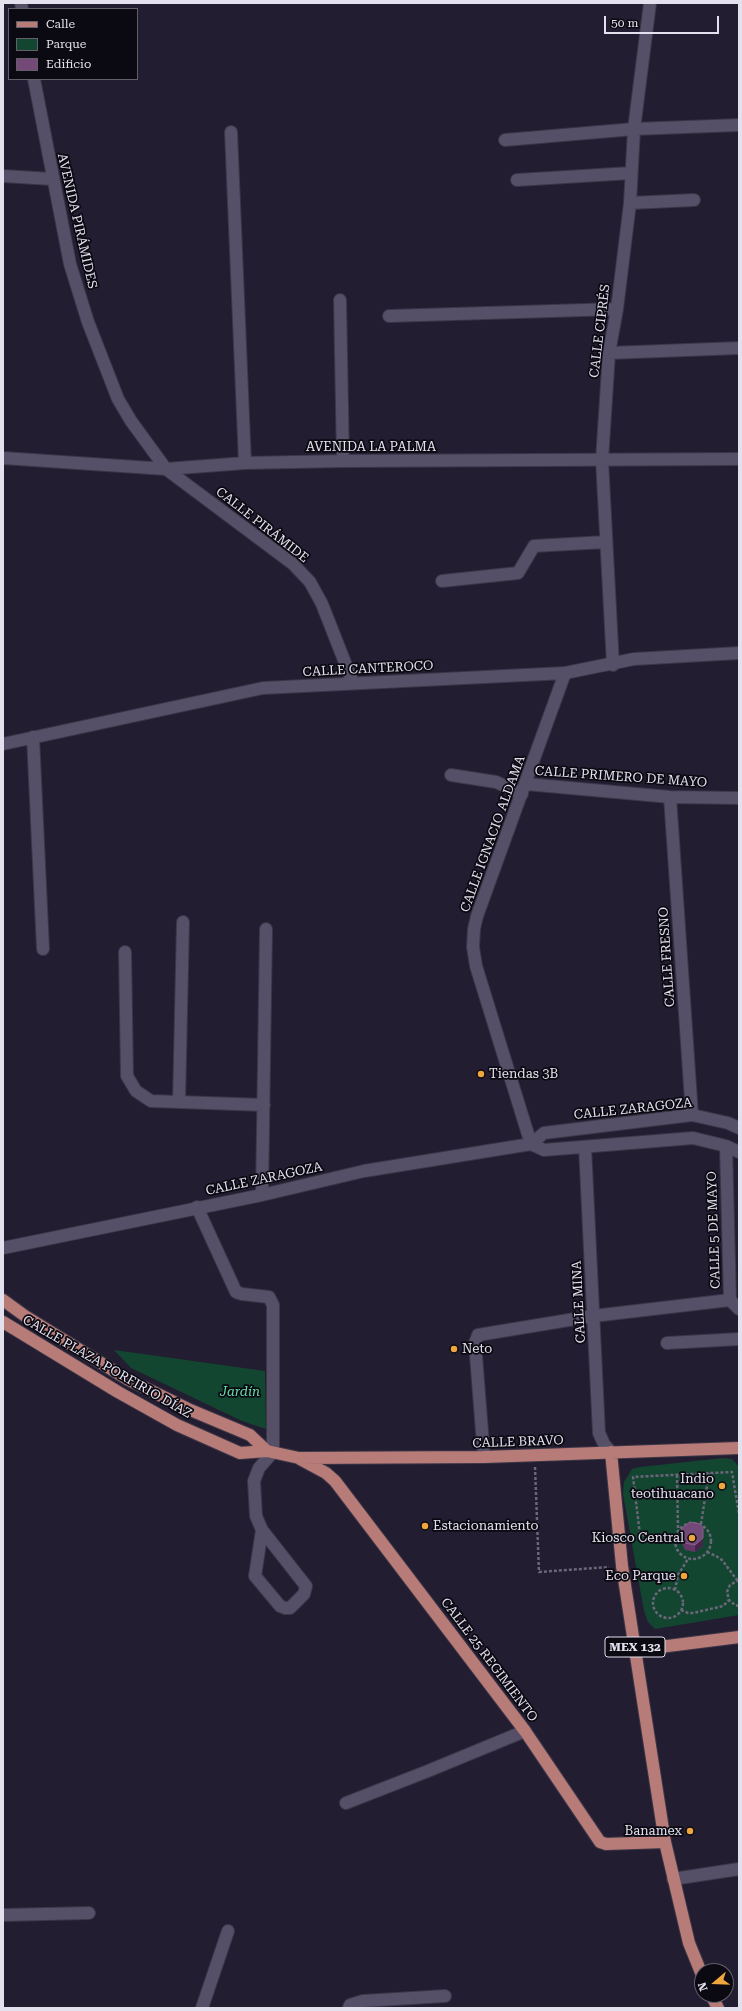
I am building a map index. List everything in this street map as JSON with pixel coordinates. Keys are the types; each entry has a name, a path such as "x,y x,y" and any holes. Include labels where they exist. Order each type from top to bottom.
{"main road":[{"name":"CALLE PLAZA PORFIRIO DÍAZ","path":"3,1300 25,1316 127,1379 188,1409 250,1435 270,1451"},
{"name":"CALLE PLAZA PORFIRIO DÍAZ","path":"3,1322 118,1392 177,1425 240,1453 270,1451 298,1458"},
{"name":"CALLE BRAVO","path":"298,1458 484,1457 739,1448"},
{"name":"MEX 132","path":"611,1452 622,1566 665,1842 689,1943 697,1963"},
{"name":"CALLE 25 REGIMIENTO","path":"298,1458 326,1473 335,1481 525,1731 600,1842 606,1844 665,1842"},
{"path":"636,1650 739,1637"}],"street":[{"name":"CALLE CIPRÉS","path":"613,664 605,542 602,460 609,353 617,309 630,203 634,129 650,3"},
{"name":"AVENIDA PIRÁMIDES","path":"34,80 52,179 70,264 88,322 118,399 131,421 166,469"},
{"path":"505,140 634,129 739,125"},
{"path":"231,132 245,463"},
{"path":"517,180 631,173"},
{"path":"3,176 52,179"},
{"path":"630,203 694,200"},
{"path":"340,300 343,460"},
{"path":"389,316 617,309"},
{"path":"609,353 739,348"},
{"name":"AVENIDA LA PALMA","path":"3,458 166,469 245,463 343,460 739,459"},
{"name":"CALLE PIRÁMIDE","path":"166,469 292,564 310,582 322,604 353,684"},
{"path":"442,581 518,573 534,546 605,542"},
{"name":"CALLE CANTEROCO","path":"3,744 263,688 565,673 634,659 739,653"},
{"name":"CALLE IGNACIO ALDAMA","path":"531,1144 476,966 473,948 474,929 477,916 565,673"},
{"path":"33,737 44,949"},
{"name":"CALLE PRIMERO DE MAYO","path":"451,775 496,782 524,789 670,797 739,798"},
{"name":"CALLE FRESNO","path":"670,797 692,1115"},
{"path":"179,1102 183,922"},
{"path":"262,1195 266,929"},
{"path":"125,952 127,1076 136,1091 151,1101 264,1105"},
{"name":"CALLE ZARAGOZA","path":"3,1248 197,1207 262,1195 364,1171 531,1144 544,1133 692,1115 728,1123 739,1128"},
{"name":"CALLE ZARAGOZA","path":"531,1144 544,1150 693,1138 726,1146 739,1152"},
{"name":"CALLE 5 DE MAYO","path":"726,1146 730,1300 739,1309"},
{"name":"CALLE MINA","path":"585,1147 594,1316 598,1432 604,1444 611,1452"},
{"path":"197,1207 236,1292 264,1296 272,1300 270,1451 259,1468 254,1481 256,1516 262,1530 306,1586 304,1594 290,1608 280,1606 255,1576 262,1530"},
{"path":"484,1457 476,1339 483,1333 594,1316 730,1300"},
{"path":"667,1343 739,1339"},
{"path":"346,1802 428,1771 525,1731"},
{"path":"673,1879 739,1868"},
{"path":"3,1915 88,1914"},
{"path":"202,2008 228,1931"},
{"path":"349,2008 350,2005 363,2001 444,1996"}],"path":[{"path":"535,1455 539,1572 622,1566"},
{"path":"674,1537 640,1535 633,1477 732,1472 739,1514"},
{"path":"701,1524 709,1474"},
{"path":"677,1475 678,1529 674,1537 677,1551 688,1558 698,1558 707,1552 711,1542 711,1537 706,1528 701,1524 689,1522 678,1529"},
{"path":"681,1610 693,1613 723,1606 729,1600 728,1588 738,1580 722,1560 707,1552"},
{"path":"675,1590 678,1576 688,1558"},
{"path":"662,1589 675,1590 682,1599 681,1610 677,1614 665,1618 655,1611 654,1598 662,1589"},
{"path":"729,1600 739,1606"}],"green space":[{"name":"Jardín","path":"114,1350 265,1371 266,1429 242,1421 131,1368"},
{"path":"723,1458 732,1459 739,1467 739,1615 655,1629 648,1622 644,1611 623,1494 624,1482 632,1469 640,1467"}],"building":[{"path":"690,1522 700,1524 703,1528 703,1538 695,1545 685,1543 681,1533 682,1528"}],"place":[{"name":"Tiendas 3B","path":"481,1074"},
{"name":"Neto","path":"454,1349"},
{"name":"Indio teotihuacano","path":"722,1486"},
{"name":"Estacionamiento","path":"425,1526"},
{"name":"Kiosco Central","path":"692,1538"},
{"name":"Eco Parque","path":"684,1576"},
{"name":"Banamex","path":"690,1831"}]}
